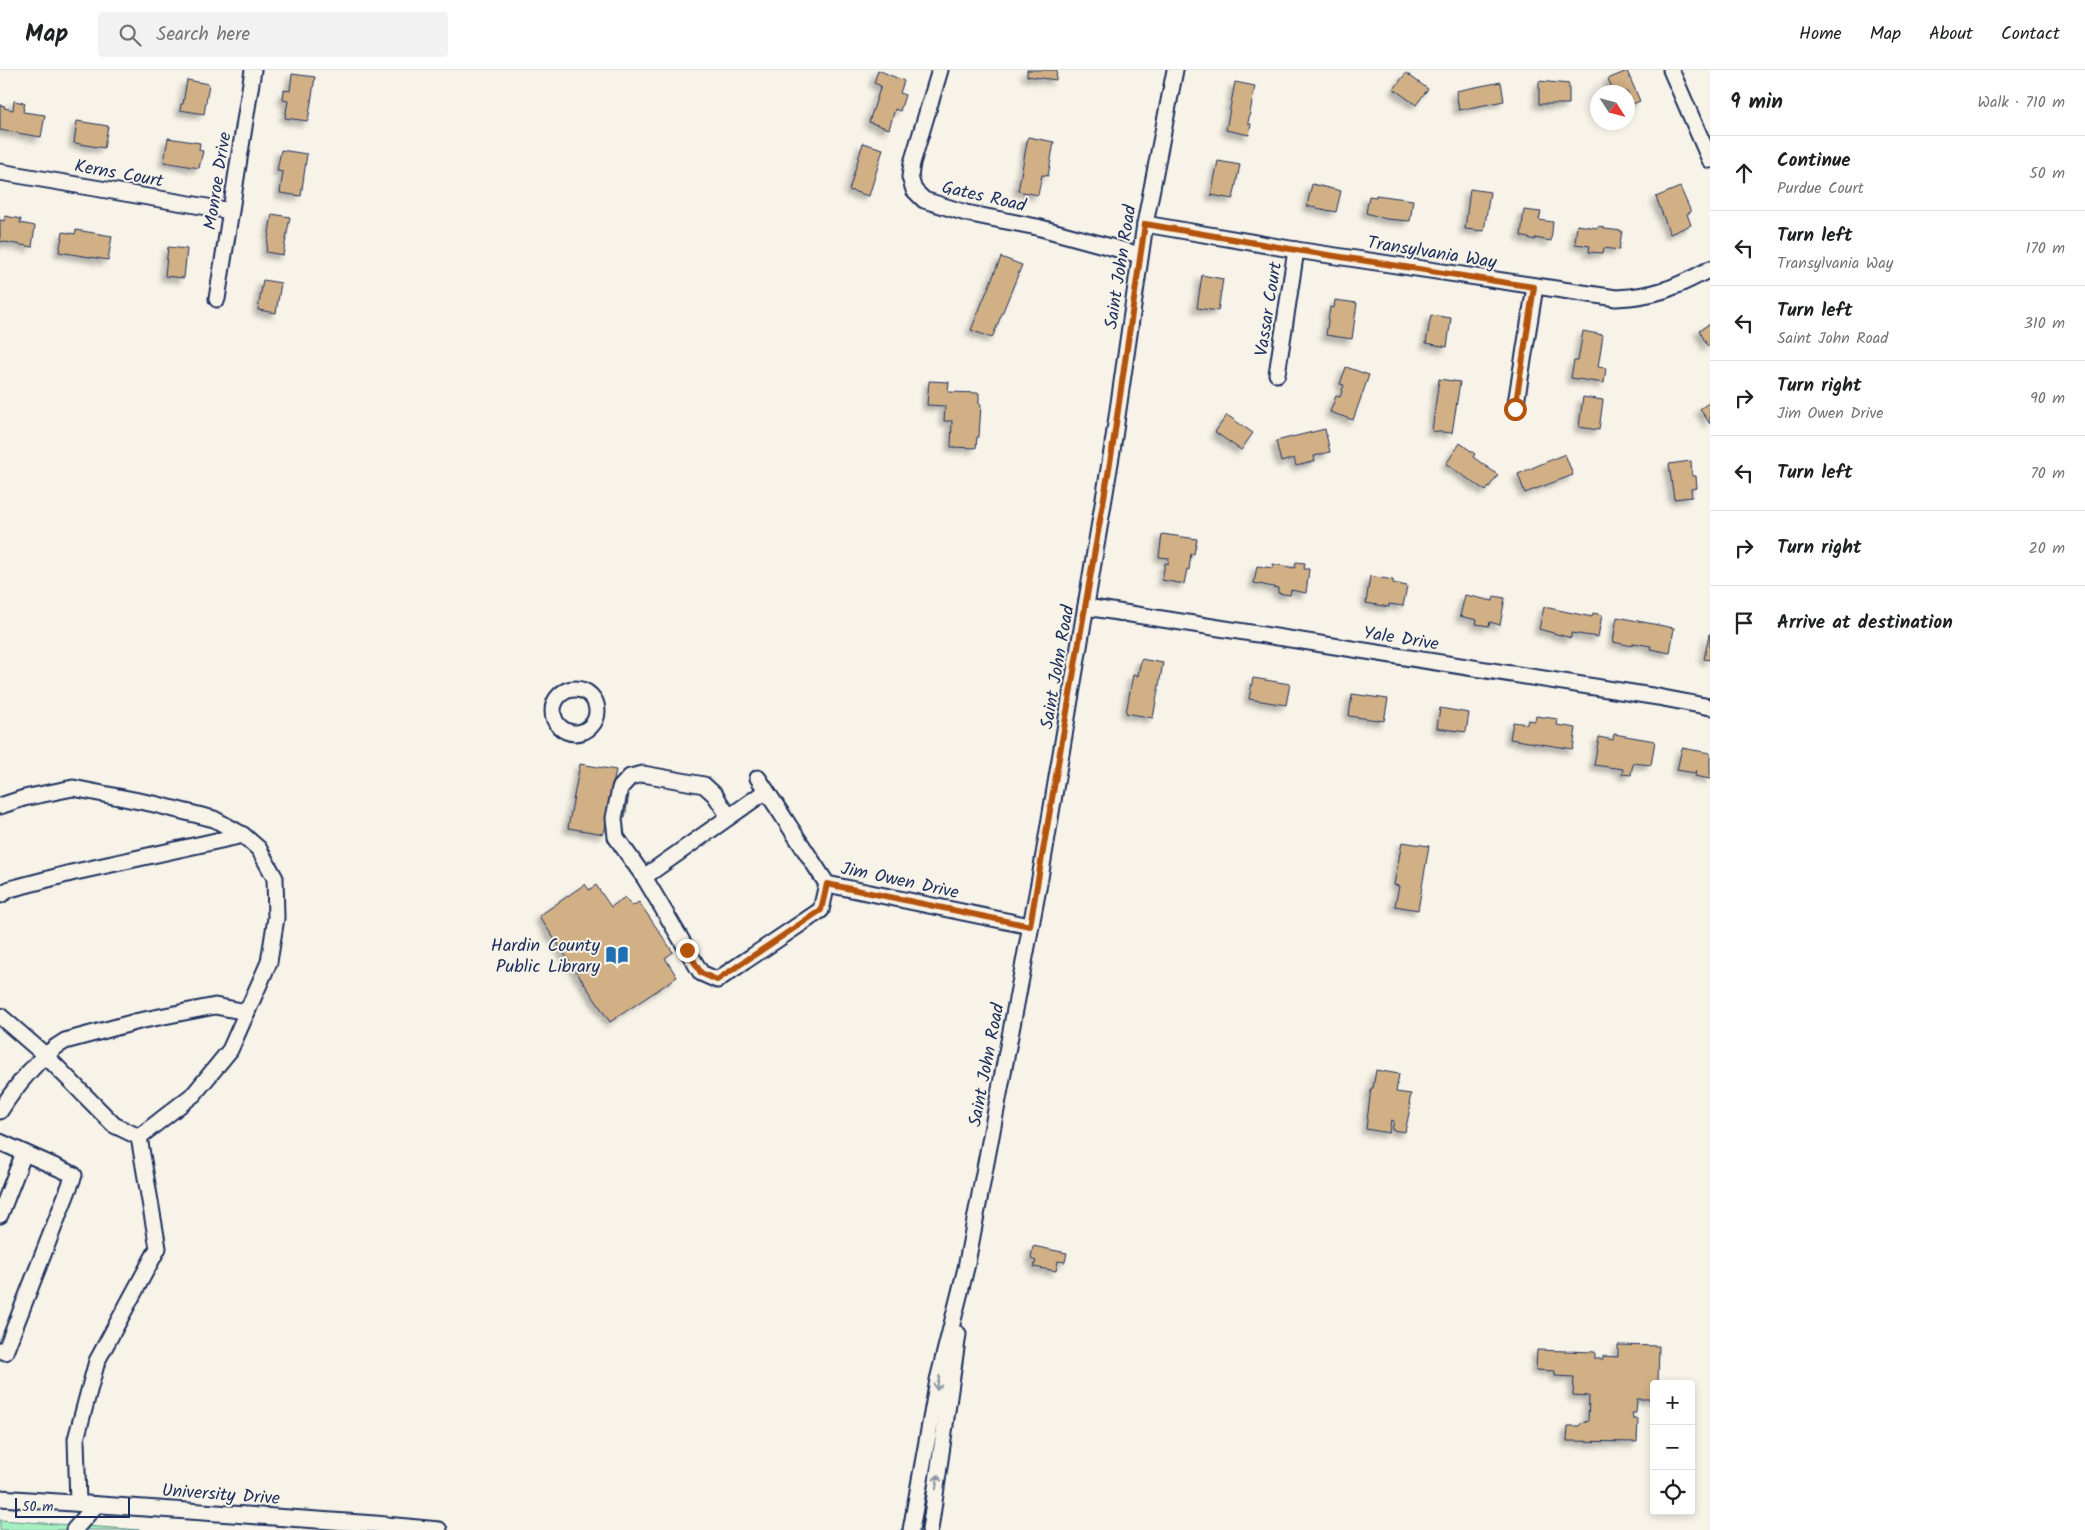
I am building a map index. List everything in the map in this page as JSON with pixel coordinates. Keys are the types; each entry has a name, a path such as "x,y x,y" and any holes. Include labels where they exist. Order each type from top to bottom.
{"street":[{"name":"Monroe Drive","path":"217,299 253,70"},
{"name":"Gates Road","path":"940,70 912,163 910,177 914,190 924,200 966,213 1037,227 1140,255"},
{"name":"Saint John Road","path":"911,1530 938,1380 966,1268 1030,926 1112,451 1145,224 1175,70"},
{"path":"1671,70 1710,160"},
{"name":"Kerns Court","path":"0,172 231,211"},
{"name":"Transylvania Way","path":"1145,224 1296,250 1616,298 1636,297 1674,288 1710,269"},
{"name":"Vassar Court","path":"1277,374 1296,250"},
{"path":"1515,409 1534,287"},
{"name":"Yale Drive","path":"1086,607 1710,707"},
{"path":"729,817 715,796 704,786 643,774 630,777 620,788 614,818 616,837 644,877 701,973 717,980 821,910 827,884"},
{"name":"Jim Owen Drive","path":"758,778 827,884 1030,926"},
{"path":"0,806 24,798 73,788 154,804 214,819 243,834 259,849 275,878 276,918 269,962 230,1050 194,1094 139,1138"},
{"path":"644,877 766,791"},
{"path":"0,895 10,890 71,873 243,834"},
{"path":"0,1111 11,1094 45,1055 65,1041 139,1021 215,1006 247,1012"},
{"path":"0,1016 45,1055 114,1125 139,1138"},
{"path":"78,1503 76,1439 97,1361 158,1248 139,1138"},
{"path":"0,1142 74,1175 5,1352 0,1350"},
{"path":"0,1215 24,1153"},
{"name":"Saint John Road","path":"930,1530 952,1382 966,1268"},
{"name":"University Drive","path":"0,1498 78,1503 284,1524 439,1530"},
{"path":"74,1530 96,1505"}],"green space":[{"path":"0,1520 141,1530 0,1530"}],"building":[{"path":"878,70 904,81 900,93 905,95 900,111 895,109 889,129 869,122 881,86 874,83"},
{"path":"1027,70 1057,70 1056,80 1027,76"},
{"path":"1627,71 1633,85 1611,85 1608,79"},
{"path":"1406,73 1428,89 1416,105 1394,89"},
{"path":"292,74 315,77 308,121 285,118 288,101 283,100 284,90 290,91"},
{"path":"187,80 209,84 204,114 180,110 181,104 183,104"},
{"path":"1539,81 1569,84 1569,104 1539,104"},
{"path":"1235,82 1255,86 1248,123 1251,124 1249,135 1226,130"},
{"path":"1501,82 1504,101 1459,110 1456,91"},
{"path":"1635,89 1640,101 1635,103"},
{"path":"14,101 25,103 23,112 45,115 41,137 0,130 0,105 13,110"},
{"path":"77,121 108,126 104,148 74,143"},
{"path":"1028,137 1054,142 1048,176 1042,175 1038,195 1018,191"},
{"path":"168,138 200,143 199,150 203,151 199,168 164,162"},
{"path":"863,143 883,149 869,196 849,190"},
{"path":"281,150 307,154 301,196 280,193 283,172 277,171"},
{"path":"1218,161 1240,165 1233,199 1211,195"},
{"path":"1312,184 1341,191 1336,212 1307,206"},
{"path":"1680,187 1691,212 1687,214 1691,225 1670,234 1656,197"},
{"path":"1470,189 1490,192 1484,231 1465,229"},
{"path":"1376,195 1413,200 1410,221 1386,219 1366,213 1369,196 1376,197"},
{"path":"1524,210 1541,212 1539,220 1553,222 1551,241 1535,238 1535,240 1521,236"},
{"path":"272,214 290,217 283,255 266,252"},
{"path":"5,216 21,219 20,223 35,226 32,247 0,241 0,220 4,221"},
{"path":"1577,225 1597,228 1600,226 1605,229 1622,231 1619,250 1604,248 1603,253 1589,252 1590,246 1575,244"},
{"path":"76,230 112,236 108,260 59,252 63,232 75,234"},
{"path":"168,247 187,249 184,278 165,276"},
{"path":"1001,257 1022,265 992,338 971,330"},
{"path":"1202,275 1223,279 1218,311 1197,308"},
{"path":"263,280 281,283 276,313 258,310"},
{"path":"1335,300 1357,303 1352,339 1326,335 1330,307 1334,308"},
{"path":"1431,315 1451,318 1447,347 1426,343"},
{"path":"1710,324 1710,346 1708,347 1699,330"},
{"path":"1583,331 1603,335 1598,367 1606,368 1604,383 1571,378 1574,361 1578,361"},
{"path":"1346,367 1369,375 1353,420 1330,412 1336,396 1340,397 1344,385 1340,384"},
{"path":"1439,379 1460,382 1452,433 1432,431"},
{"path":"929,381 949,382 948,392 979,393 979,404 981,404 979,437 977,437 976,448 951,447 952,421 944,421 945,406 927,405"},
{"path":"1583,397 1603,400 1599,430 1579,427"},
{"path":"1710,402 1710,424 1700,409"},
{"path":"1227,415 1253,433 1241,450 1215,432"},
{"path":"1325,429 1330,452 1314,456 1315,461 1296,466 1294,458 1281,462 1276,441"},
{"path":"1460,443 1475,454 1473,457 1498,475 1486,491 1446,464"},
{"path":"1565,454 1573,475 1525,493 1518,474"},
{"path":"1691,461 1692,476 1696,476 1697,488 1691,489 1692,497 1674,499 1669,464"},
{"path":"1162,534 1197,539 1194,554 1191,554 1189,570 1187,569 1184,584 1162,580 1165,563 1168,564 1169,558 1159,557"},
{"path":"1296,562 1305,563 1304,569 1309,569 1306,593 1291,590 1290,595 1278,593 1278,588 1254,583 1257,566 1273,568 1273,564 1295,568"},
{"path":"1370,576 1393,580 1393,583 1407,586 1403,606 1389,604 1389,607 1366,603"},
{"path":"1465,595 1493,601 1494,596 1505,598 1500,625 1490,622 1489,626 1476,624 1477,620 1460,616"},
{"path":"1544,607 1592,617 1593,613 1602,615 1598,637 1571,633 1571,638 1539,629"},
{"path":"1617,617 1674,628 1670,653 1650,649 1651,646 1633,643 1633,646 1613,642"},
{"path":"1710,634 1710,660 1704,659"},
{"path":"1141,659 1163,663 1153,718 1126,713 1133,675 1138,676"},
{"path":"1253,678 1290,684 1286,705 1249,699"},
{"path":"1352,694 1388,699 1384,721 1349,716"},
{"path":"1440,708 1469,713 1466,732 1437,728"},
{"path":"1536,716 1558,719 1557,725 1576,728 1573,749 1510,739 1513,722 1527,724 1528,720 1535,721"},
{"path":"1614,734 1655,741 1651,765 1633,763 1631,775 1622,774 1623,769 1594,765 1599,737 1613,740"},
{"path":"1682,748 1710,753 1710,779 1695,776 1696,770 1695,773 1677,770"},
{"path":"580,764 616,770 612,791 629,794 625,817 608,814 604,834 568,828"},
{"path":"1402,842 1429,846 1418,910 1395,906 1399,886 1394,885"},
{"name":"Hardin County Public Library","path":"585,884 589,890 596,885 611,907 625,897 632,906 639,902 673,952 665,958 677,977 610,1022 539,916"},
{"path":"1376,1070 1399,1074 1396,1092 1411,1094 1409,1104 1411,1104 1405,1132 1392,1130 1394,1121 1391,1120 1389,1133 1366,1129 1371,1088 1373,1088"},
{"path":"1033,1246 1067,1253 1065,1262 1058,1261 1056,1271 1034,1267 1036,1261 1031,1259"},
{"path":"1618,1345 1659,1346 1658,1380 1650,1380 1650,1399 1637,1399 1636,1413 1632,1413 1633,1419 1638,1419 1637,1442 1567,1441 1568,1426 1579,1426 1584,1421 1588,1422 1589,1396 1573,1395 1574,1377 1555,1376 1555,1371 1536,1370 1537,1350 1595,1352 1595,1359 1603,1359 1603,1356 1618,1357"}],"place":[{"name":"Hardin County Public Library","path":"617,955"}],"route":[{"path":"687,950 701,973 717,980 821,910 827,884 1030,926 1040,878 1112,451 1145,224 1296,250 1534,287 1515,409"}]}
